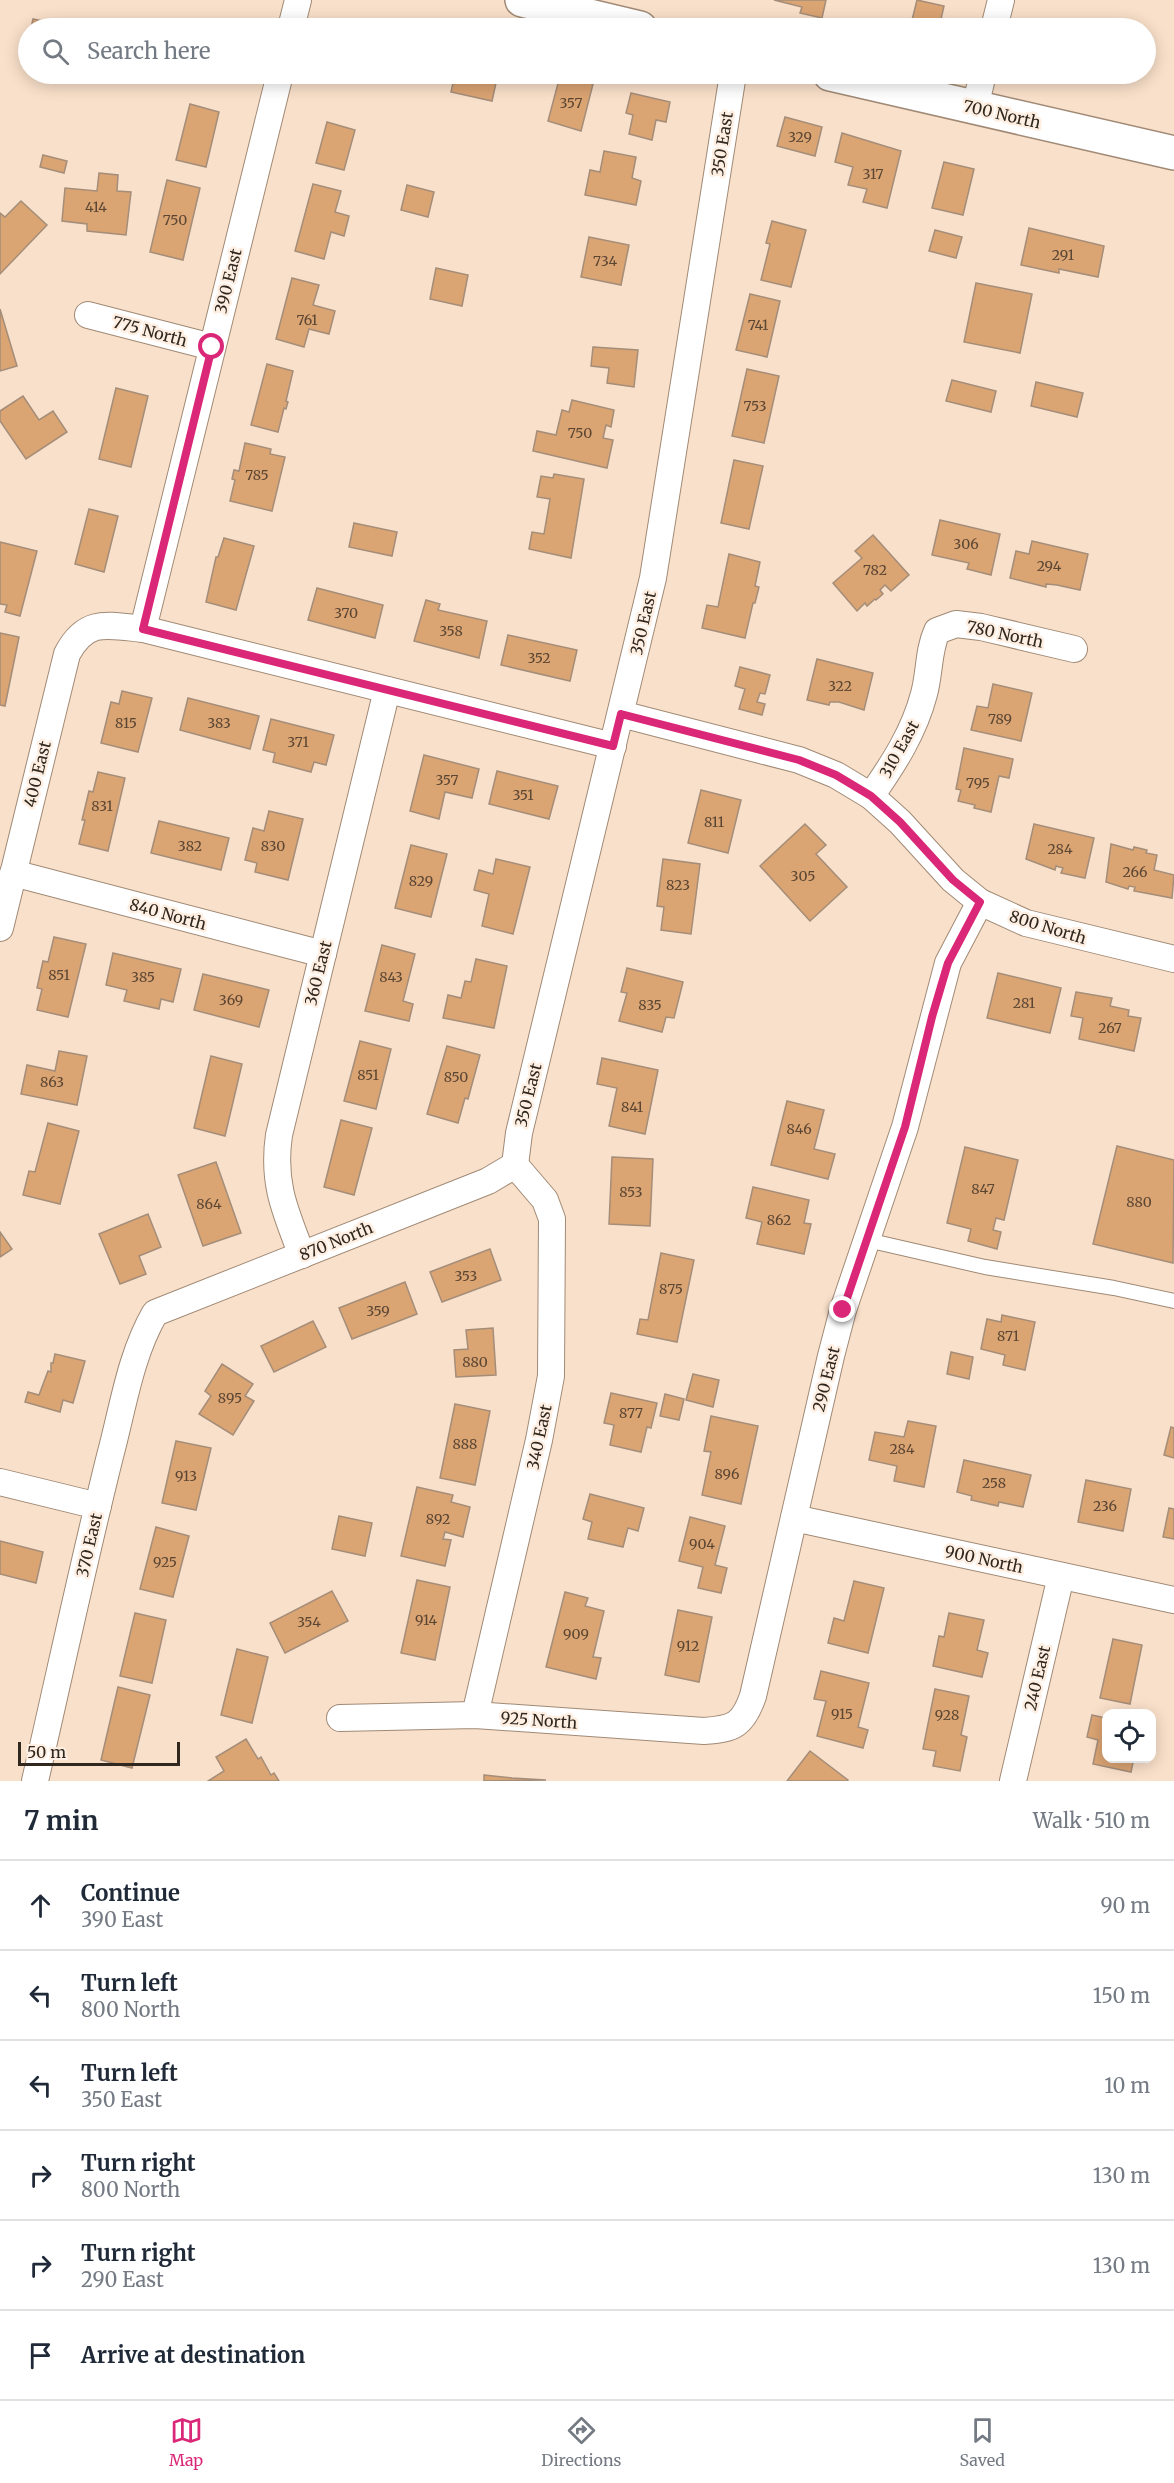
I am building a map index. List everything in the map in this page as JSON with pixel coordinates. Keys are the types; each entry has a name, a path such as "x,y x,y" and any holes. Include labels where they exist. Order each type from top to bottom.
{"street":[{"path":"294,18 298,0"},
{"path":"996,18 1001,0"},
{"path":"536,2 600,18"},
{"name":"390 East","path":"143,629 278,84"},
{"name":"350 East","path":"515,1165 519,1132 653,578 731,84"},
{"name":"700 North","path":"874,84 1174,153"},
{"path":"975,107 981,84"},
{"name":"775 North","path":"88,315 212,347"},
{"name":"400 East","path":"0,928 67,654 75,639 89,628 105,624 143,629"},
{"name":"780 North","path":"937,631 956,624 981,627 1074,649"},
{"path":"143,629 613,746"},
{"name":"310 East","path":"871,796 907,741 918,715 925,692 930,646 937,631"},
{"name":"360 East","path":"302,1255 282,1203 275,1158 387,690"},
{"name":"800 North","path":"621,714 799,760 836,775 871,796 900,822 953,880 980,902 1026,923 1174,959"},
{"name":"840 North","path":"13,873 323,954"},
{"name":"290 East","path":"737,1725 748,1711 753,1696 831,1356 905,1127 948,963 980,902"},
{"name":"870 North","path":"155,1313 488,1181 515,1165"},
{"name":"340 East","path":"475,1715 538,1440 552,1360 552,1219 545,1200 534,1184 515,1165"},
{"name":"370 East","path":"35,1781 98,1506 141,1338 155,1313"},
{"path":"0,1482 98,1506"},
{"name":"900 North","path":"794,1518 1174,1600"},
{"name":"240 East","path":"1013,1781 1061,1576"},
{"name":"925 North","path":"340,1718 475,1715 704,1731 723,1730 737,1725"}],"lane":[{"path":"867,1240 985,1267 1114,1288 1174,1301"}],"building":[{"path":"774,0 826,0 822,18 800,13 802,7"},
{"path":"917,0 944,6 941,18 912,18"},
{"path":"453,84 496,84 492,101 451,92"},
{"path":"558,84 593,84 581,131 548,121"},
{"path":"631,93 670,102 666,122 656,120 652,140 629,134 633,115 626,113"},
{"path":"190,104 219,112 206,167 176,160"},
{"path":"785,117 822,127 815,156 777,146"},
{"path":"327,122 355,130 344,170 316,163"},
{"path":"842,133 901,151 887,208 863,202 867,189 848,185 853,167 835,162"},
{"path":"604,151 636,157 632,178 641,181 636,205 585,195 590,170 600,172"},
{"path":"43,155 67,161 64,173 40,167"},
{"path":"944,162 974,169 963,215 932,208"},
{"path":"99,173 118,175 117,191 131,192 126,235 87,231 87,224 62,221 65,188 97,191"},
{"path":"167,180 200,188 183,260 150,252"},
{"path":"313,184 341,191 335,212 349,216 344,236 331,232 324,259 295,251"},
{"path":"407,185 434,192 428,217 401,210"},
{"path":"21,201 47,225 0,274 0,213 5,217"},
{"path":"772,221 806,230 791,287 761,280 770,244 766,243"},
{"path":"1029,228 1104,246 1098,277 1059,269 1059,273 1021,265"},
{"path":"935,230 962,237 956,258 929,251"},
{"path":"589,237 629,245 621,285 581,277"},
{"path":"436,268 468,275 462,306 430,299"},
{"path":"292,278 319,285 313,305 335,311 329,334 309,329 304,347 276,339"},
{"path":"976,283 1032,294 1020,353 964,342"},
{"path":"750,294 780,301 767,357 736,350"},
{"path":"0,309 17,366 0,371"},
{"path":"593,347 638,350 634,387 607,383 609,368 591,366"},
{"path":"267,364 293,371 286,401 288,402 286,409 284,408 278,432 251,425"},
{"path":"747,369 779,376 764,443 732,436"},
{"path":"952,380 996,391 991,412 946,401"},
{"path":"1036,382 1083,393 1077,417 1031,406"},
{"path":"116,388 148,396 131,467 99,459"},
{"path":"23,396 39,420 53,411 67,432 26,459 0,421 0,411"},
{"path":"572,400 614,410 611,427 606,425 603,438 613,440 607,468 533,451 537,431 556,435 562,410 569,412"},
{"path":"245,443 271,449 270,454 285,457 272,511 230,501 235,480 232,479 234,470 239,471"},
{"path":"734,460 763,466 749,529 721,523"},
{"path":"554,474 584,479 571,558 529,549 532,532 544,534 550,499 537,497 541,476 553,478"},
{"path":"89,509 118,516 104,572 75,564"},
{"path":"940,520 1000,534 991,575 967,569 969,563 932,555"},
{"path":"354,523 397,532 392,556 349,547"},
{"path":"873,535 909,575 891,591 885,585 880,590 883,594 867,606 865,603 857,611 833,583 862,558 855,551"},
{"path":"224,538 254,546 236,610 206,602 216,557 218,557"},
{"path":"1032,541 1088,554 1080,590 1046,584 1046,587 1010,578 1016,551 1029,554"},
{"path":"0,542 37,551 20,616 5,612 7,605 0,604"},
{"path":"729,554 760,562 755,586 759,587 745,638 702,628 707,605 718,607"},
{"path":"317,588 383,605 375,638 308,620"},
{"path":"426,600 440,604 438,610 487,621 479,658 414,641"},
{"path":"0,633 19,637 5,706 0,705"},
{"path":"508,635 577,650 570,681 501,665"},
{"path":"817,659 873,673 864,710 839,702 830,702 829,705 807,700"},
{"path":"740,667 770,675 765,694 760,693 757,702 765,704 762,715 739,709 745,689 735,686"},
{"path":"993,684 1032,693 1021,741 971,730 977,706 988,708"},
{"path":"122,691 152,698 138,752 101,743 111,702 119,704"},
{"path":"188,698 259,716 250,749 180,730"},
{"path":"271,719 334,735 326,765 314,762 311,772 273,762 275,753 263,750"},
{"path":"964,748 1013,759 1009,778 999,776 991,812 958,801 961,790 956,789"},
{"path":"424,755 479,769 472,798 445,792 439,819 410,811"},
{"path":"497,771 558,786 549,819 489,804"},
{"path":"98,772 125,778 108,851 79,844 89,791 93,792"},
{"path":"701,790 741,800 728,853 688,843"},
{"path":"269,811 303,819 288,880 255,872 257,863 245,860 253,828 264,831"},
{"path":"159,821 229,838 221,870 151,853"},
{"path":"805,824 826,845 816,854 847,887 810,921 760,866"},
{"path":"1034,824 1094,838 1085,878 1061,873 1063,868 1056,866 1055,870 1026,859"},
{"path":"1111,844 1133,850 1134,847 1147,850 1146,853 1157,855 1154,870 1174,875 1172,898 1134,891 1135,887 1129,886 1128,889 1106,882"},
{"path":"411,845 447,854 431,917 395,908"},
{"path":"496,859 530,867 513,934 482,926 489,894 474,890 479,870 493,874"},
{"path":"663,859 700,864 691,934 661,930 664,907 657,906"},
{"path":"54,937 86,944 68,1017 37,1010 42,989 37,988 43,961 48,962"},
{"path":"382,945 415,954 403,1001 413,1004 409,1021 365,1011"},
{"path":"113,953 181,969 173,1002 161,999 159,1009 124,1001 127,990 106,985"},
{"path":"476,959 507,966 494,1028 443,1018 448,995 461,998 465,981 471,982"},
{"path":"627,968 683,982 674,1018 666,1017 662,1032 619,1021 627,993 621,992"},
{"path":"998,973 1061,988 1050,1033 987,1018"},
{"path":"203,974 269,990 259,1027 194,1010"},
{"path":"1076,992 1112,998 1110,1006 1129,1010 1128,1016 1141,1018 1134,1051 1079,1039 1083,1018 1071,1016"},
{"path":"360,1041 391,1049 376,1109 344,1101"},
{"path":"447,1046 480,1055 468,1099 465,1098 458,1123 427,1114"},
{"path":"59,1051 87,1056 77,1105 21,1094 27,1065 55,1071"},
{"path":"211,1056 242,1064 225,1136 194,1128"},
{"path":"602,1058 658,1070 645,1134 609,1126 617,1088 597,1084"},
{"path":"787,1101 824,1110 814,1149 835,1154 828,1179 771,1165"},
{"path":"341,1120 372,1128 354,1195 324,1187"},
{"path":"48,1123 79,1131 60,1204 23,1195 29,1171 35,1172"},
{"path":"1117,1146 1174,1160 1173,1263 1093,1244"},
{"path":"965,1147 1018,1160 1004,1220 996,1218 993,1230 1001,1232 997,1249 968,1241 971,1229 947,1223"},
{"path":"612,1157 653,1159 650,1226 609,1224"},
{"path":"216,1162 241,1233 203,1246 178,1175"},
{"path":"753,1187 809,1200 804,1223 811,1224 804,1254 757,1244 762,1222 746,1218"},
{"path":"148,1214 161,1247 139,1256 146,1274 120,1284 99,1234"},
{"path":"0,1232 12,1249 0,1257"},
{"path":"490,1249 501,1280 442,1302 430,1272"},
{"path":"661,1253 694,1260 677,1342 637,1334 640,1319 648,1320"},
{"path":"405,1282 417,1314 352,1339 339,1308"},
{"path":"1002,1315 1035,1322 1025,1370 1003,1365 1005,1355 981,1349 987,1319 1001,1322"},
{"path":"313,1321 326,1347 274,1372 261,1346"},
{"path":"493,1328 496,1375 456,1377 454,1350 468,1349 466,1330"},
{"path":"951,1352 973,1357 969,1379 947,1374"},
{"path":"55,1354 85,1361 73,1403 63,1400 60,1412 25,1402 28,1392 39,1395 48,1371 51,1372 51,1363 53,1363"},
{"path":"222,1364 253,1384 245,1396 254,1401 233,1435 199,1414 211,1396 205,1391"},
{"path":"693,1374 719,1380 713,1407 686,1400"},
{"path":"611,1393 657,1403 651,1428 647,1427 641,1452 610,1445 614,1425 604,1423"},
{"path":"665,1394 684,1399 679,1420 660,1416"},
{"path":"455,1404 490,1411 475,1485 440,1478"},
{"path":"711,1416 758,1426 741,1504 702,1495 711,1452 704,1451"},
{"path":"908,1421 936,1426 924,1487 894,1481 897,1466 869,1460 875,1432 904,1437"},
{"path":"1171,1427 1174,1428 1174,1458 1164,1455"},
{"path":"176,1441 211,1448 196,1510 162,1503"},
{"path":"964,1460 1031,1475 1023,1507 999,1502 998,1506 971,1500 972,1496 957,1492"},
{"path":"1086,1480 1131,1489 1123,1531 1078,1522"},
{"path":"417,1487 453,1495 451,1502 470,1507 463,1537 445,1532 443,1539 451,1540 445,1566 401,1556"},
{"path":"590,1494 644,1508 638,1531 628,1528 623,1547 588,1539 592,1522 583,1519"},
{"path":"1169,1508 1174,1509 1174,1539 1163,1537"},
{"path":"339,1516 372,1523 365,1556 332,1549"},
{"path":"690,1517 725,1526 715,1565 727,1568 721,1593 698,1588 703,1567 679,1561"},
{"path":"156,1527 189,1536 173,1597 140,1589"},
{"path":"0,1541 43,1552 36,1583 0,1574"},
{"path":"417,1580 450,1587 435,1660 401,1653"},
{"path":"854,1581 884,1588 868,1653 828,1643 834,1618 844,1621"},
{"path":"332,1591 348,1621 285,1653 270,1623"},
{"path":"565,1592 588,1598 585,1606 604,1611 593,1657 601,1658 596,1679 546,1667"},
{"path":"678,1610 712,1617 699,1682 665,1675"},
{"path":"135,1613 166,1620 152,1683 120,1676"},
{"path":"949,1613 984,1620 977,1650 988,1653 982,1677 933,1666 939,1636 944,1637"},
{"path":"1113,1639 1142,1645 1130,1704 1100,1698"},
{"path":"237,1649 268,1657 252,1723 221,1715"},
{"path":"821,1671 869,1683 858,1727 868,1730 863,1748 817,1736 826,1701 814,1699"},
{"path":"118,1687 150,1695 132,1768 101,1760"},
{"path":"935,1689 969,1696 961,1735 967,1737 960,1771 933,1766 936,1751 923,1749"},
{"path":"1092,1715 1102,1717 1102,1763 1133,1763 1131,1772 1093,1764 1098,1740 1087,1737"},
{"path":"246,1739 258,1759 261,1757 271,1775 274,1773 279,1781 208,1781 224,1771 216,1757"},
{"path":"810,1751 848,1780 787,1781"},
{"path":"484,1775 512,1778 546,1780 484,1781"}],"route":[{"path":"212,347 143,629 613,746 621,714 799,760 836,775 871,796 900,822 953,880 980,902 948,963 905,1127 843,1310"}]}
